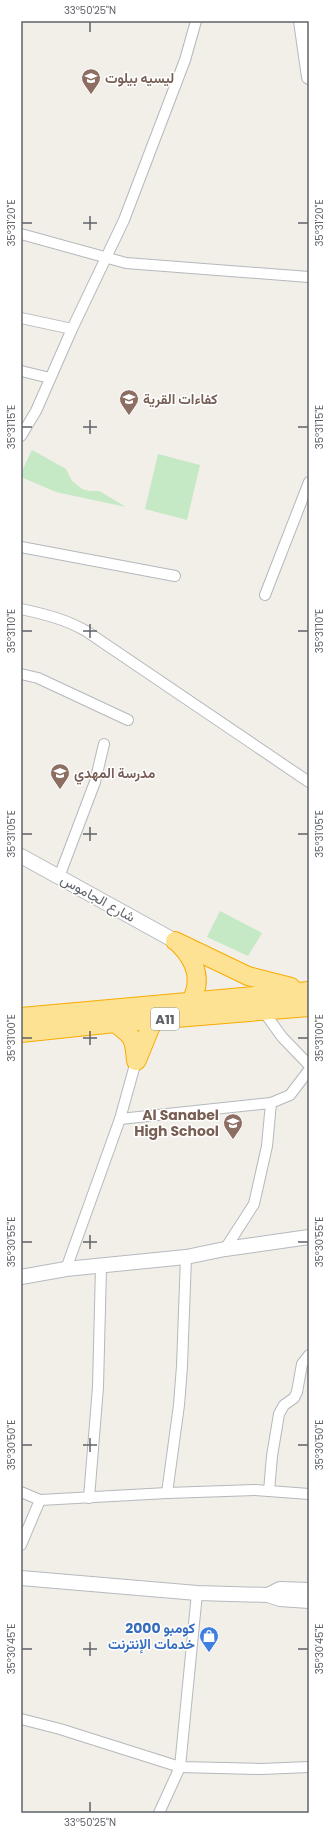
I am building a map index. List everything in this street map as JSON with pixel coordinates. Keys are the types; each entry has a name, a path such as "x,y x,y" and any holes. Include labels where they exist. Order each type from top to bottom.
{"highway":[{"path":"175,941 248,976 309,991"},
{"path":"175,941 188,954 196,972 197,988 191,1001"},
{"name":"A11","path":"21,1017 309,991"},
{"name":"A11","path":"21,1034 156,1019 264,1012 309,1007"},
{"path":"136,1061 150,1028 156,1019"},
{"path":"115,1023 126,1030 133,1038 136,1061"}],"street":[{"path":"21,436 36,411 72,329 127,213 184,60 196,21"},
{"path":"301,21 309,77"},
{"path":"21,234 106,258 141,266 309,277"},
{"path":"21,318 72,329"},
{"path":"21,371 50,378"},
{"path":"265,595 309,482"},
{"path":"21,547 175,576"},
{"path":"21,609 54,616 70,622 86,631 309,782"},
{"path":"21,674 38,678 128,720"},
{"path":"59,877 95,782 104,744"},
{"name":"شارع الجاموس","path":"21,856 175,941"},
{"path":"264,1012 282,1037 309,1064"},
{"path":"66,1269 120,1119 136,1061"},
{"path":"120,1119 271,1103 290,1095 309,1070"},
{"path":"225,1249 254,1204 267,1146 271,1103"},
{"path":"21,1277 66,1269 101,1267 186,1257 225,1249 309,1237"},
{"path":"167,1493 182,1366 186,1257"},
{"path":"89,1498 98,1387 101,1267"},
{"path":"269,1491 272,1456 279,1414 284,1405 294,1398 304,1375 302,1364 309,1355"},
{"path":"21,1492 40,1500 255,1490 309,1494"},
{"path":"21,1545 40,1500"},
{"path":"21,1578 197,1593 268,1596 280,1599 309,1601"},
{"path":"268,1596 280,1589 309,1590"},
{"path":"159,1813 180,1767 197,1593"},
{"path":"21,1719 60,1729 180,1767 261,1769 309,1767"}],"green space":[{"path":"32,450 66,469 72,481 82,489 99,491 126,507 56,492 21,477 21,473"},
{"path":"158,454 200,465 187,520 145,509"},
{"path":"220,911 262,933 248,956 207,937"}],"place":[{"name":"ليسيه بيلوت","path":"91,95"},
{"name":"كفاءات القرية","path":"129,416"},
{"name":"مدرسة المهدي","path":"60,790"},
{"name":"Al Sanabel High School","path":"233,1140"},
{"name":"كومبو 2000 خدمات الإنترنت","path":"209,1653"}]}
